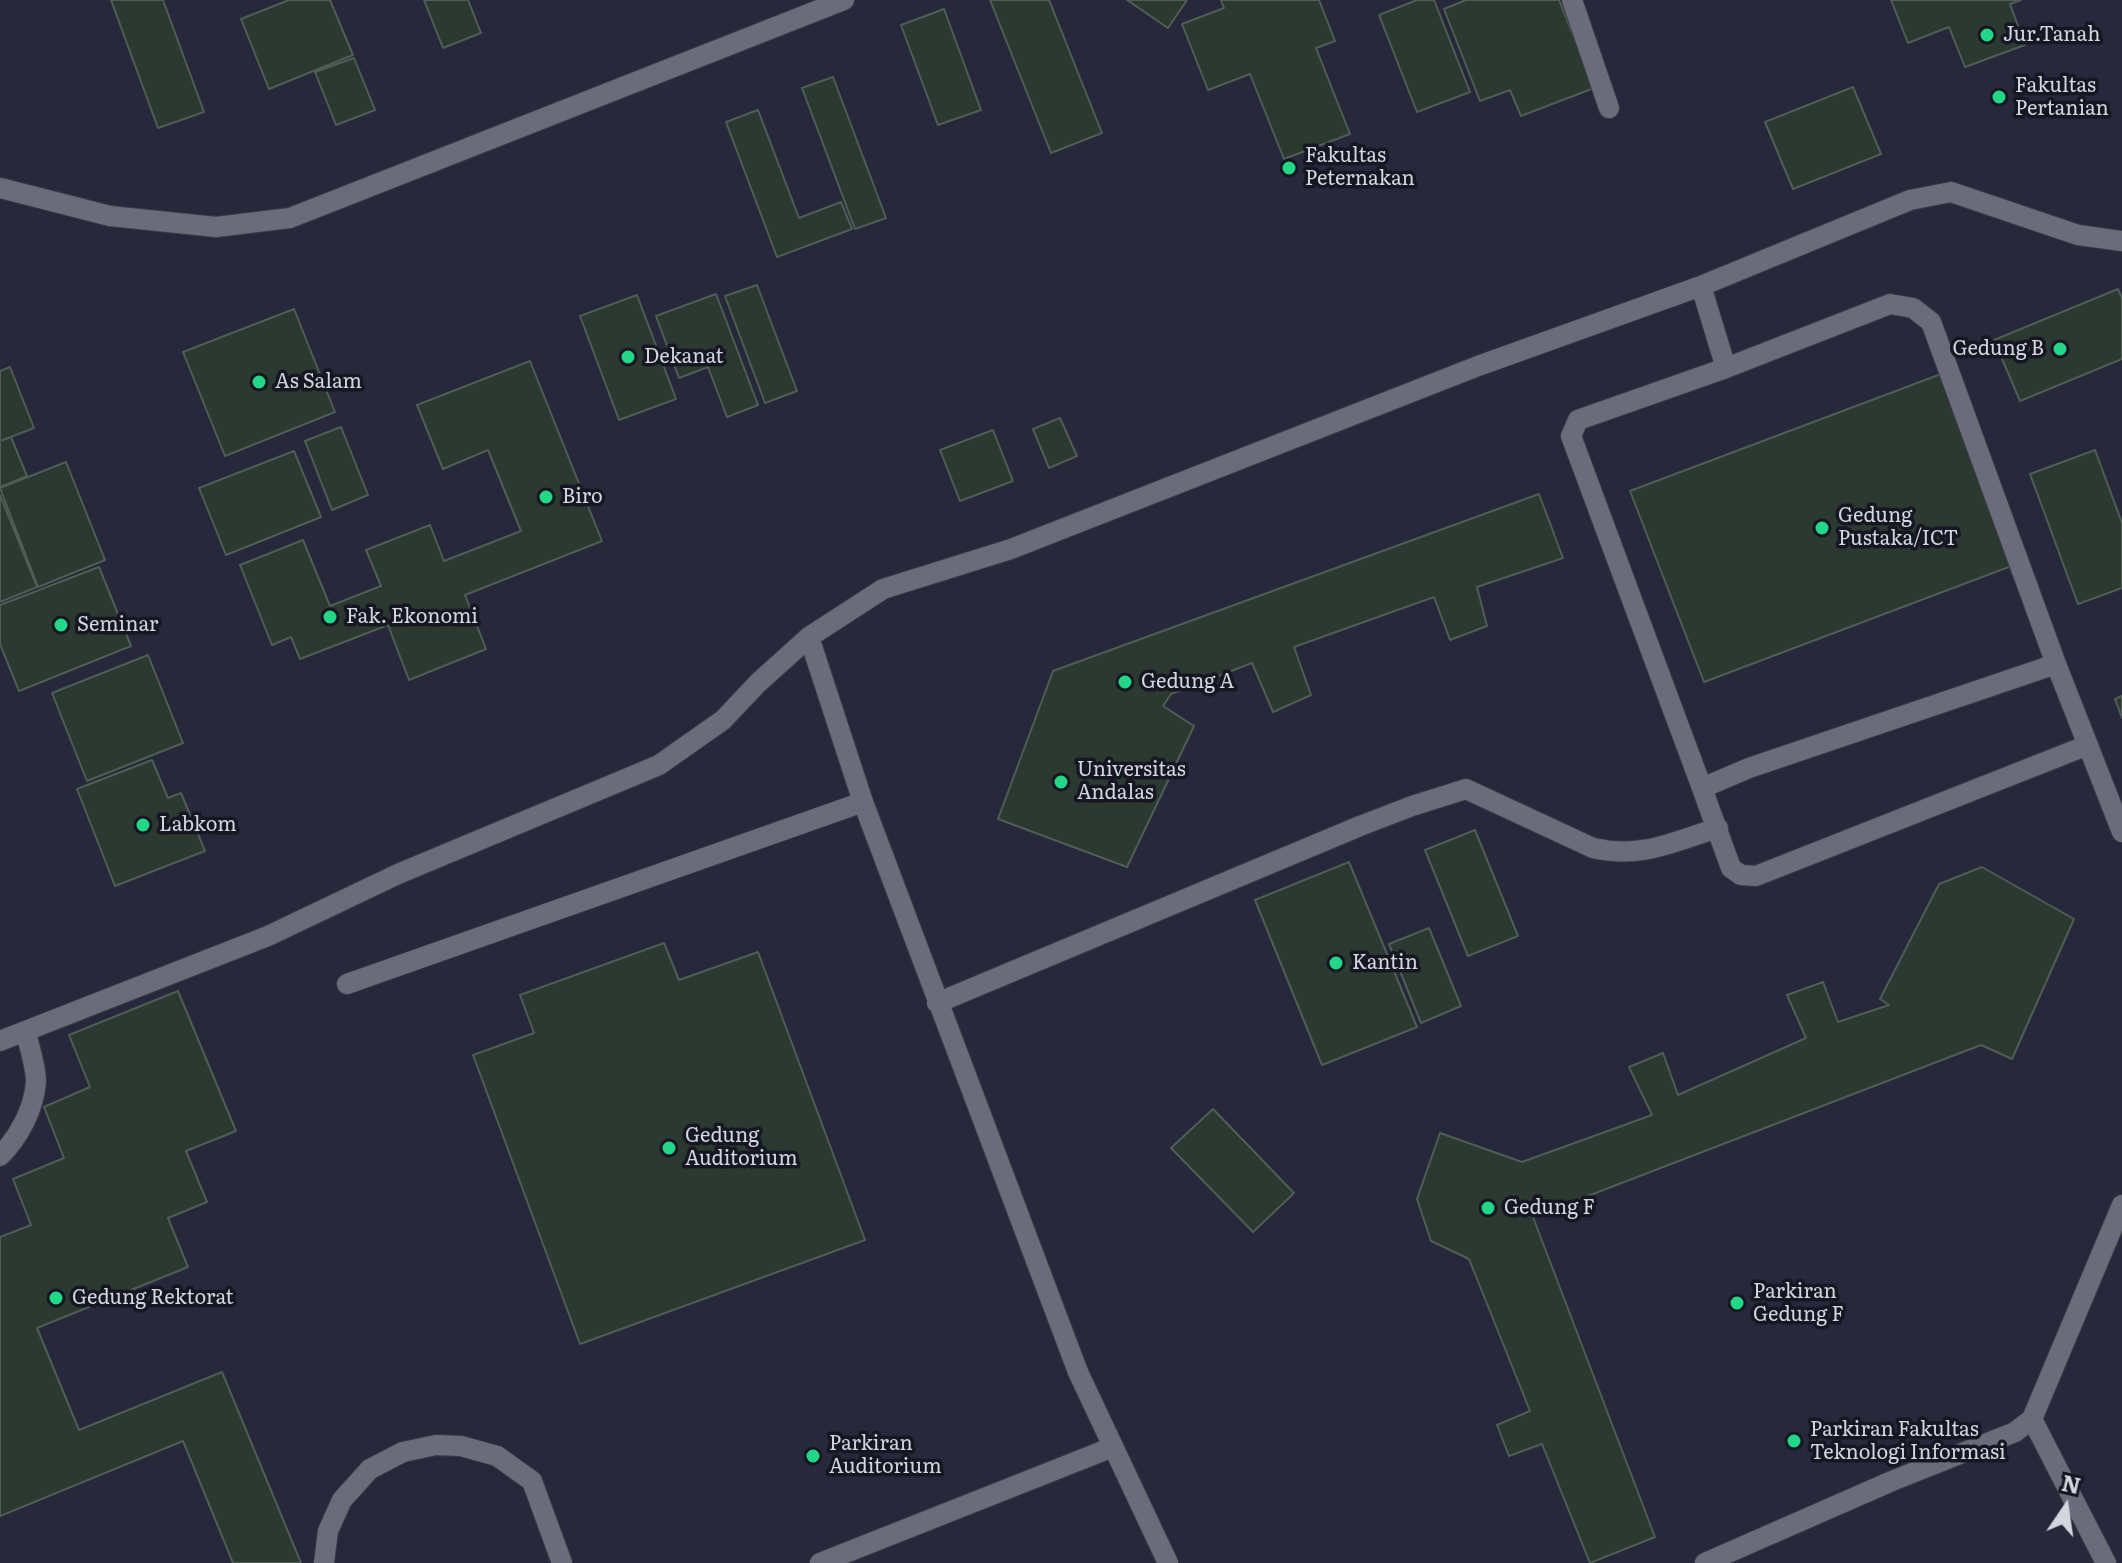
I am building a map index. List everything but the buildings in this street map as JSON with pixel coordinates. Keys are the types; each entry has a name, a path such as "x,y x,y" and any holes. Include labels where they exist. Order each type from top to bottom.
{"street":[{"path":"0,188 110,216 216,227 290,218 844,0"},
{"path":"1572,0 1609,108"},
{"path":"0,1041 268,936 398,874 659,765 723,720 809,637 883,589 1011,549 1478,366 1701,286 1910,200 1951,192 2078,235 2122,241"},
{"path":"1701,286 1726,368"},
{"path":"2088,745 1756,876 1741,875 1731,868 1571,436 1578,420 1726,368 1890,304 1913,308 1931,322 2056,664 2088,745 2122,832"},
{"path":"809,637 863,802 1078,1372 1168,1563"},
{"path":"1702,788 1749,768 2056,664"},
{"path":"937,1003 1360,826 1466,789 1593,848 1616,853 1638,853 1718,828"},
{"path":"347,984 863,802"},
{"path":"0,1156 13,1143 29,1111 36,1082 26,1032"},
{"path":"1705,1563 1892,1481 2015,1432 2032,1419 2122,1205"},
{"path":"2032,1419 2106,1563"},
{"path":"324,1563 328,1531 342,1500 370,1469 403,1452 436,1445 461,1446 497,1456 532,1481 562,1563"},
{"path":"820,1563 1113,1447"}],"shaded area":[{"name":"Universitas Andalas","path":"0,0 2122,0 2122,1563 0,1563"}],"place":[{"name":"Jur.Tanah","path":"1987,35"},
{"name":"Fakultas Pertanian","path":"1999,97"},
{"name":"Fakultas Peternakan","path":"1289,168"},
{"name":"Gedung B","path":"2060,349"},
{"name":"Dekanat","path":"628,357"},
{"name":"As Salam","path":"259,382"},
{"name":"Biro","path":"546,497"},
{"name":"Gedung Pustaka/ICT","path":"1822,528"},
{"name":"Fak. Ekonomi","path":"330,617"},
{"name":"Seminar","path":"61,625"},
{"name":"Gedung A","path":"1125,682"},
{"name":"Universitas Andalas","path":"1061,782"},
{"name":"Labkom","path":"143,825"},
{"name":"Kantin","path":"1336,963"},
{"name":"Gedung Auditorium","path":"669,1148"},
{"name":"Gedung F","path":"1488,1208"},
{"name":"Gedung Rektorat","path":"56,1298"},
{"name":"Parkiran Gedung F","path":"1737,1303"},
{"name":"Parkiran Fakultas Teknologi Informasi","path":"1794,1441"},
{"name":"Parkiran Auditorium","path":"813,1456"}]}
